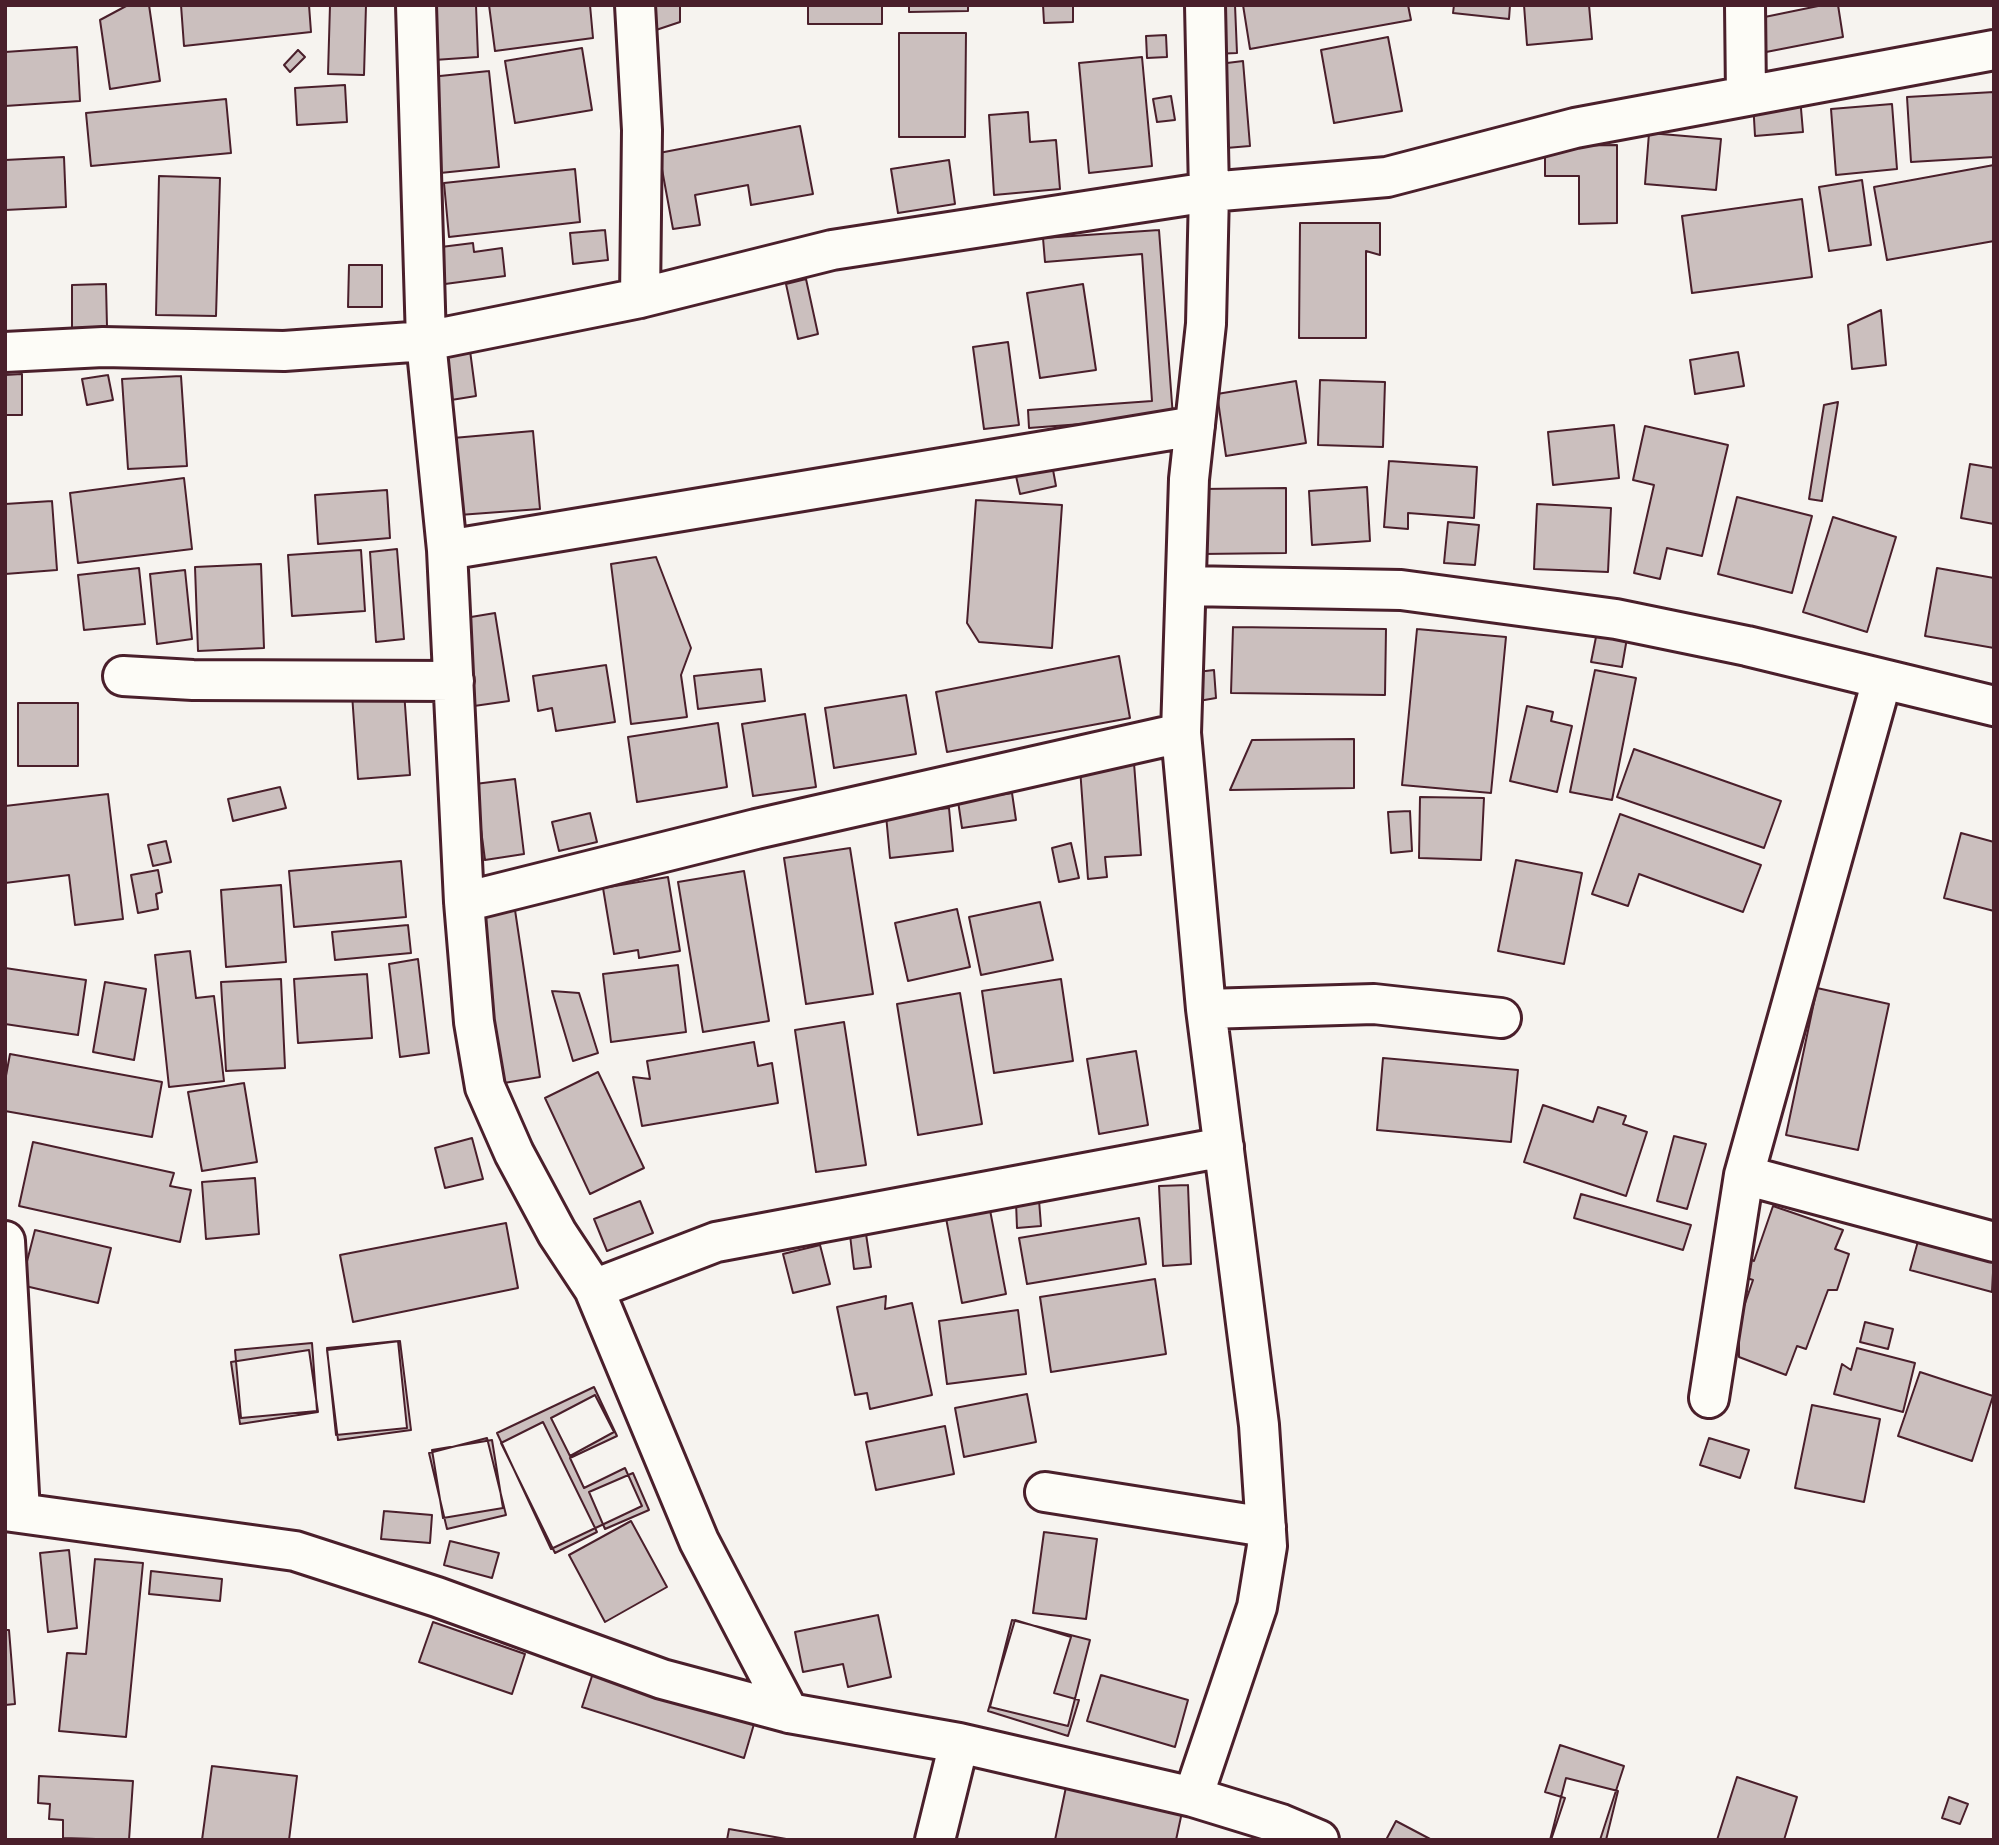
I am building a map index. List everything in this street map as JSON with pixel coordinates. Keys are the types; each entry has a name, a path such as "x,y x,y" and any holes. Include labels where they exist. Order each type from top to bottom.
{"street":[{"path":"416,5 426,341 447,550 464,902 474,1022 485,1087 520,1165 557,1233 594,1289 698,1541 789,1713"},
{"path":"635,5 642,130 640,299"},
{"path":"1193,1797 1257,1608 1267,1546 1259,1425 1206,1009 1181,733 1189,479 1206,324 1209,192 1205,5"},
{"path":"1745,5 1746,96"},
{"path":"5,352 103,347 284,351 426,341 640,299 832,250 1209,192 1387,177 1575,128 1994,50"},
{"path":"447,550 1195,426"},
{"path":"1186,586 1401,590 1602,617 1747,646 1994,706"},
{"path":"122,676 193,680 454,681"},
{"path":"1709,1398 1744,1175 1882,680"},
{"path":"464,902 756,829 1181,733"},
{"path":"1206,1009 1374,1004 1501,1018"},
{"path":"594,1289 716,1242 1224,1147"},
{"path":"1744,1175 1994,1242"},
{"path":"5,1241 13,1511 295,1551 437,1597 662,1679 789,1713 959,1743 1193,1797 1281,1824 1319,1840"},
{"path":"1045,1492 1266,1527"},
{"path":"935,1840 959,1743"}],"building":[{"path":"128,5 149,5 160,81 110,89 100,20"},
{"path":"181,5 309,5 311,32 184,46"},
{"path":"330,5 366,5 364,75 328,74"},
{"path":"431,5 476,5 478,57 434,60"},
{"path":"489,5 590,5 593,38 495,51"},
{"path":"651,5 680,5 680,22 650,32"},
{"path":"808,5 882,5 882,24 808,24"},
{"path":"909,5 968,5 968,11 909,12"},
{"path":"1043,5 1073,5 1073,22 1044,23"},
{"path":"1212,5 1235,5 1237,53 1214,54"},
{"path":"1243,5 1408,5 1411,20 1250,49"},
{"path":"1454,5 1510,5 1509,19 1453,13"},
{"path":"1524,5 1589,5 1592,39 1527,45"},
{"path":"1823,5 1838,5 1843,37 1761,53 1755,19"},
{"path":"899,33 966,33 965,137 899,137"},
{"path":"1166,35 1167,57 1147,58 1146,36"},
{"path":"1388,37 1402,111 1334,123 1321,50"},
{"path":"77,47 80,101 5,106 5,52"},
{"path":"582,48 592,110 515,123 505,61"},
{"path":"298,50 305,57 290,72 284,65"},
{"path":"1142,57 1152,166 1089,173 1079,63"},
{"path":"1243,61 1250,146 1226,148 1219,64"},
{"path":"489,71 499,167 440,173 430,77"},
{"path":"345,85 347,122 297,125 295,88"},
{"path":"1994,92 1994,157 1911,162 1907,97"},
{"path":"1171,96 1175,120 1157,122 1153,99"},
{"path":"1800,97 1803,132 1755,136 1753,101"},
{"path":"226,99 231,153 91,166 86,113"},
{"path":"1892,104 1897,169 1836,175 1831,109"},
{"path":"1028,112 1030,142 1056,140 1060,189 994,195 989,115"},
{"path":"800,126 813,194 751,205 748,185 695,195 700,225 673,229 659,153"},
{"path":"1649,133 1721,139 1716,190 1645,184"},
{"path":"1617,145 1617,223 1579,224 1579,176 1545,176 1545,146"},
{"path":"64,157 66,207 5,210 5,160"},
{"path":"949,160 955,204 898,213 891,169"},
{"path":"1994,165 1994,241 1887,260 1874,187"},
{"path":"575,169 580,222 449,237 444,183"},
{"path":"159,176 220,178 216,316 156,315"},
{"path":"1862,180 1871,245 1829,251 1819,187"},
{"path":"1802,199 1812,277 1692,293 1682,216"},
{"path":"1300,223 1380,223 1380,255 1366,251 1366,338 1299,338"},
{"path":"605,230 608,260 573,264 570,233"},
{"path":"1159,230 1173,417 1029,428 1028,410 1152,401 1142,254 1045,262 1043,238"},
{"path":"473,243 474,252 502,248 505,276 445,284 441,247"},
{"path":"349,265 382,265 382,307 348,307"},
{"path":"806,279 818,334 798,339 786,284"},
{"path":"106,284 107,327 72,328 72,285"},
{"path":"1083,284 1096,370 1040,378 1027,293"},
{"path":"1881,310 1886,365 1852,369 1848,325"},
{"path":"1008,342 1019,425 984,429 973,347"},
{"path":"469,343 476,396 445,401 438,347"},
{"path":"1738,352 1744,386 1695,394 1690,360"},
{"path":"22,374 22,415 5,415 5,375"},
{"path":"108,375 113,400 87,405 82,379"},
{"path":"181,376 187,466 128,469 122,379"},
{"path":"1320,380 1385,382 1383,447 1318,445"},
{"path":"1296,381 1306,443 1226,456 1217,394"},
{"path":"1838,402 1822,501 1809,499 1824,405"},
{"path":"1614,425 1619,478 1553,485 1548,432"},
{"path":"1645,426 1728,445 1702,556 1667,548 1660,579 1634,573 1654,485 1633,480"},
{"path":"533,431 540,509 459,515 453,438"},
{"path":"1051,459 1056,486 1020,494 1014,467"},
{"path":"1389,461 1477,467 1474,518 1408,513 1408,529 1384,527"},
{"path":"1970,464 1994,468 1994,524 1961,518"},
{"path":"184,478 192,549 78,563 70,493"},
{"path":"1367,487 1370,541 1312,545 1309,491"},
{"path":"1286,488 1286,553 1201,554 1200,489"},
{"path":"387,490 390,538 318,544 315,495"},
{"path":"1737,497 1812,516 1792,593 1718,574"},
{"path":"976,500 1062,505 1052,648 979,642 967,623"},
{"path":"52,501 57,570 5,574 5,504"},
{"path":"1537,504 1611,508 1608,572 1534,569"},
{"path":"1833,517 1896,537 1867,632 1803,612"},
{"path":"1448,522 1479,525 1475,565 1444,563"},
{"path":"397,549 404,639 376,642 370,552"},
{"path":"361,550 365,611 292,616 288,555"},
{"path":"656,557 691,648 681,675 687,717 631,724 611,564"},
{"path":"261,564 264,648 198,651 195,567"},
{"path":"139,568 145,624 84,630 78,575"},
{"path":"1937,568 1994,578 1994,648 1925,636"},
{"path":"185,570 192,639 157,644 150,574"},
{"path":"495,613 509,701 474,706 459,619"},
{"path":"1233,627 1386,629 1385,695 1231,693"},
{"path":"1417,629 1506,637 1491,793 1402,785"},
{"path":"1597,632 1627,638 1622,667 1591,662"},
{"path":"1119,656 1130,718 947,752 936,692"},
{"path":"606,665 615,722 556,731 552,708 538,711 533,676"},
{"path":"761,669 765,701 698,709 694,676"},
{"path":"1214,670 1216,698 1193,702 1189,673"},
{"path":"1595,670 1636,678 1612,800 1570,792"},
{"path":"404,691 410,775 358,779 352,694"},
{"path":"906,695 916,754 834,768 825,708"},
{"path":"18,703 78,703 78,766 18,766"},
{"path":"1527,706 1553,712 1551,721 1572,726 1557,792 1510,781"},
{"path":"805,714 816,787 753,796 742,724"},
{"path":"718,723 727,787 637,802 628,737"},
{"path":"1354,739 1354,788 1230,790 1252,740"},
{"path":"1634,749 1781,801 1764,848 1617,797"},
{"path":"1134,763 1141,855 1105,857 1107,877 1088,879 1080,768"},
{"path":"515,779 524,854 485,860 475,784"},
{"path":"280,787 286,808 233,821 228,799"},
{"path":"1012,793 1016,820 962,828 958,801"},
{"path":"108,794 123,919 75,925 69,875 5,883 5,806"},
{"path":"1420,797 1484,798 1481,860 1419,858"},
{"path":"949,808 953,851 890,858 886,815"},
{"path":"1410,811 1412,851 1391,853 1388,812"},
{"path":"590,813 597,842 559,851 552,822"},
{"path":"1620,814 1761,865 1743,912 1639,874 1628,906 1592,894"},
{"path":"1961,833 1994,842 1994,911 1944,898"},
{"path":"166,841 171,862 153,866 148,845"},
{"path":"1071,843 1079,878 1059,882 1052,848"},
{"path":"850,848 873,994 806,1004 784,858"},
{"path":"1516,860 1582,873 1564,964 1498,951"},
{"path":"401,861 406,917 294,927 289,871"},
{"path":"158,870 162,892 156,894 158,909 138,913 131,875"},
{"path":"744,871 769,1021 703,1032 678,882"},
{"path":"668,877 680,951 639,958 638,950 614,954 603,888"},
{"path":"281,885 286,962 226,967 221,890"},
{"path":"1040,902 1053,960 981,975 969,917"},
{"path":"957,909 970,967 908,981 895,923"},
{"path":"515,910 540,1077 504,1083 478,916"},
{"path":"408,925 411,953 335,960 332,932"},
{"path":"190,951 196,998 214,996 224,1081 169,1087 155,955"},
{"path":"418,959 429,1053 400,1057 389,964"},
{"path":"678,965 686,1032 611,1042 603,974"},
{"path":"5,968 86,980 78,1035 5,1024"},
{"path":"367,974 372,1038 298,1043 294,979"},
{"path":"281,979 285,1068 226,1071 221,982"},
{"path":"1061,979 1073,1061 994,1073 982,991"},
{"path":"105,982 146,989 134,1060 93,1052"},
{"path":"1817,988 1889,1004 1858,1150 1786,1135"},
{"path":"552,991 579,993 598,1053 573,1061"},
{"path":"960,993 982,1124 918,1135 897,1004"},
{"path":"844,1022 866,1165 816,1172 795,1030"},
{"path":"754,1042 758,1066 772,1063 778,1103 642,1126 633,1077 650,1079 647,1061"},
{"path":"1136,1051 1148,1125 1099,1134 1087,1059"},
{"path":"10,1054 162,1082 152,1137 5,1111 5,1081"},
{"path":"1383,1058 1518,1070 1511,1142 1377,1130"},
{"path":"598,1072 644,1168 590,1194 545,1098"},
{"path":"244,1083 257,1162 202,1171 188,1092"},
{"path":"1543,1105 1593,1122 1598,1107 1626,1116 1623,1124 1647,1132 1626,1196 1524,1162"},
{"path":"1674,1136 1706,1144 1687,1209 1657,1201"},
{"path":"472,1138 483,1179 445,1188 435,1148"},
{"path":"33,1142 174,1173 170,1186 191,1190 180,1242 19,1206"},
{"path":"255,1178 259,1234 206,1239 202,1182"},
{"path":"1188,1185 1191,1264 1163,1266 1159,1186"},
{"path":"1581,1194 1691,1225 1683,1250 1574,1218"},
{"path":"1039,1200 1041,1226 1017,1228 1016,1202"},
{"path":"640,1201 653,1233 607,1251 594,1219"},
{"path":"1773,1206 1843,1230 1835,1249 1849,1254 1837,1290 1828,1290 1806,1349 1797,1346 1786,1375 1739,1357 1739,1321 1753,1280 1737,1275 1744,1257 1754,1261"},
{"path":"990,1210 1006,1294 962,1303 946,1218"},
{"path":"1139,1218 1146,1264 1027,1284 1019,1238"},
{"path":"506,1223 518,1288 353,1322 340,1255"},
{"path":"35,1230 111,1248 98,1303 21,1285"},
{"path":"866,1234 871,1267 854,1269 850,1235"},
{"path":"1920,1234 1994,1254 1992,1292 1910,1270"},
{"path":"820,1245 830,1284 793,1293 783,1254"},
{"path":"1155,1279 1166,1354 1051,1372 1040,1297"},
{"path":"886,1296 885,1309 912,1303 932,1395 870,1409 867,1393 855,1395 837,1307"},
{"path":"1018,1310 1026,1374 947,1384 939,1321"},
{"path":"1865,1322 1893,1329 1888,1349 1860,1342"},
{"path":"398,1341 407,1428 336,1435 327,1348"},
{"path":"400,1341 411,1430 338,1440 327,1350"},
{"path":"312,1343 317,1411 241,1418 235,1350"},
{"path":"1857,1348 1915,1363 1903,1412 1834,1394 1842,1364 1851,1370"},
{"path":"309,1350 318,1412 240,1424 231,1362"},
{"path":"1920,1372 1993,1396 1972,1461 1898,1436"},
{"path":"594,1387 617,1436 570,1458 584,1488 625,1468 642,1506 551,1549 497,1433"},
{"path":"1027,1394 1036,1442 964,1457 955,1408"},
{"path":"595,1395 614,1432 570,1456 551,1418"},
{"path":"1812,1405 1880,1419 1864,1502 1795,1488"},
{"path":"543,1422 597,1532 555,1553 501,1443"},
{"path":"945,1426 954,1474 876,1490 866,1442"},
{"path":"487,1438 506,1515 447,1529 429,1453"},
{"path":"1709,1438 1749,1450 1740,1478 1700,1465"},
{"path":"492,1440 503,1508 443,1518 432,1450"},
{"path":"633,1473 649,1510 605,1529 589,1492"},
{"path":"384,1511 432,1515 430,1543 381,1539"},
{"path":"631,1521 667,1587 605,1622 569,1555"},
{"path":"1044,1532 1097,1539 1086,1619 1033,1613"},
{"path":"450,1541 499,1553 492,1578 444,1565"},
{"path":"69,1550 77,1628 48,1632 40,1553"},
{"path":"95,1559 143,1563 126,1737 59,1731 67,1653 86,1654"},
{"path":"151,1571 222,1579 220,1601 149,1594"},
{"path":"878,1615 891,1677 848,1687 843,1664 803,1672 795,1632"},
{"path":"1012,1620 1090,1640 1068,1726 990,1707"},
{"path":"1015,1620 1071,1637 1054,1693 1079,1700 1068,1736 988,1711"},
{"path":"433,1622 525,1654 512,1694 419,1662"},
{"path":"5,1630 9,1630 15,1704 5,1705"},
{"path":"593,1673 754,1724 744,1758 582,1707"},
{"path":"1101,1675 1188,1700 1175,1747 1087,1721"},
{"path":"1560,1745 1624,1766 1600,1840 1551,1840 1565,1798 1545,1792"},
{"path":"212,1766 297,1776 289,1840 202,1840"},
{"path":"39,1776 133,1781 129,1840 63,1838 63,1820 49,1819 50,1804 38,1803"},
{"path":"1737,1777 1797,1797 1784,1840 1717,1840"},
{"path":"1566,1778 1618,1791 1606,1840 1550,1840"},
{"path":"1066,1787 1182,1812 1176,1840 1055,1840"},
{"path":"1949,1797 1968,1804 1960,1824 1942,1818"},
{"path":"1396,1821 1432,1840 1386,1840"},
{"path":"729,1829 792,1840 727,1840"}]}
